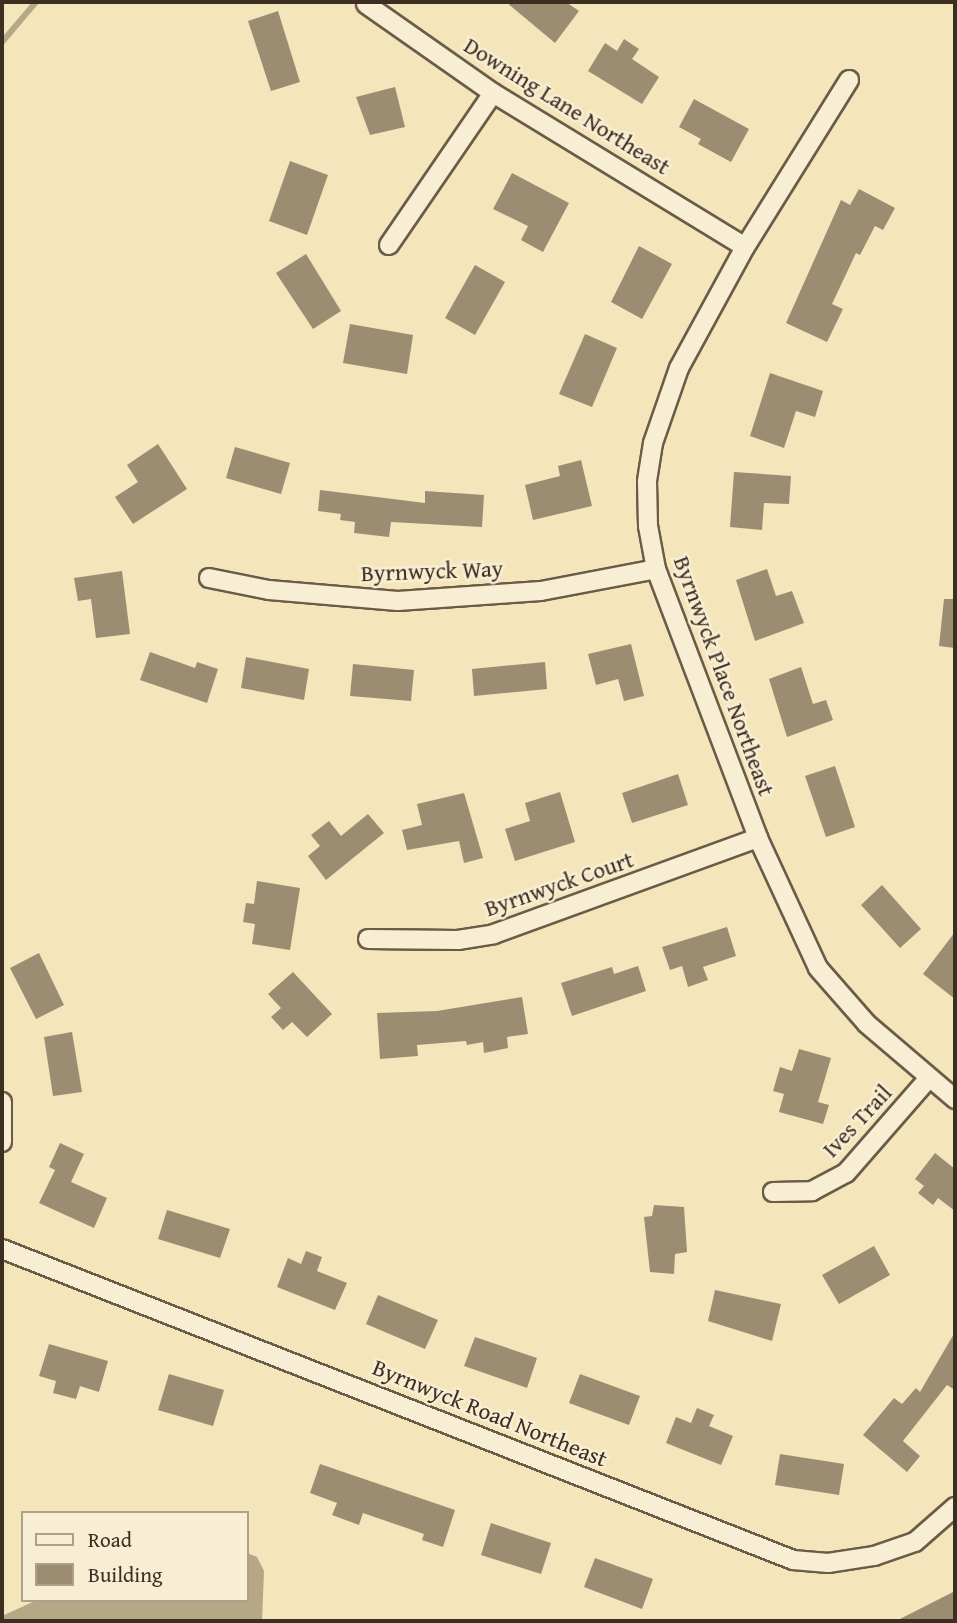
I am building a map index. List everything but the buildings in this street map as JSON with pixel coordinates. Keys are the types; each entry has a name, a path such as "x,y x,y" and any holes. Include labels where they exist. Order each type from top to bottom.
{"street":[{"name":"Downing Lane Northeast","path":"366,4 493,93 745,247"},
{"name":"Byrnwyck Place Northeast","path":"849,80 745,247 679,368 653,443 648,515 656,569 758,838 818,968 849,1006 955,1099"},
{"path":"389,245 493,93"},
{"name":"Byrnwyck Way","path":"209,578 269,590 397,601 541,591 656,569"},
{"name":"Byrnwyck Court","path":"368,939 458,940 494,934 758,838"},
{"name":"Ives Trail","path":"773,1192 812,1191 846,1173 929,1078"},
{"path":"2,1102 2,1142"},
{"name":"Byrnwyck Road Northeast","path":"2,1249 793,1560 828,1563 885,1552 915,1542 955,1507"}],"shaded area":[{"path":"248,1553 257,1557 264,1571 262,1621 2,1621 2,1616 33,1602 248,1602"}],"waterway":[{"path":"2,42 36,2"}]}
